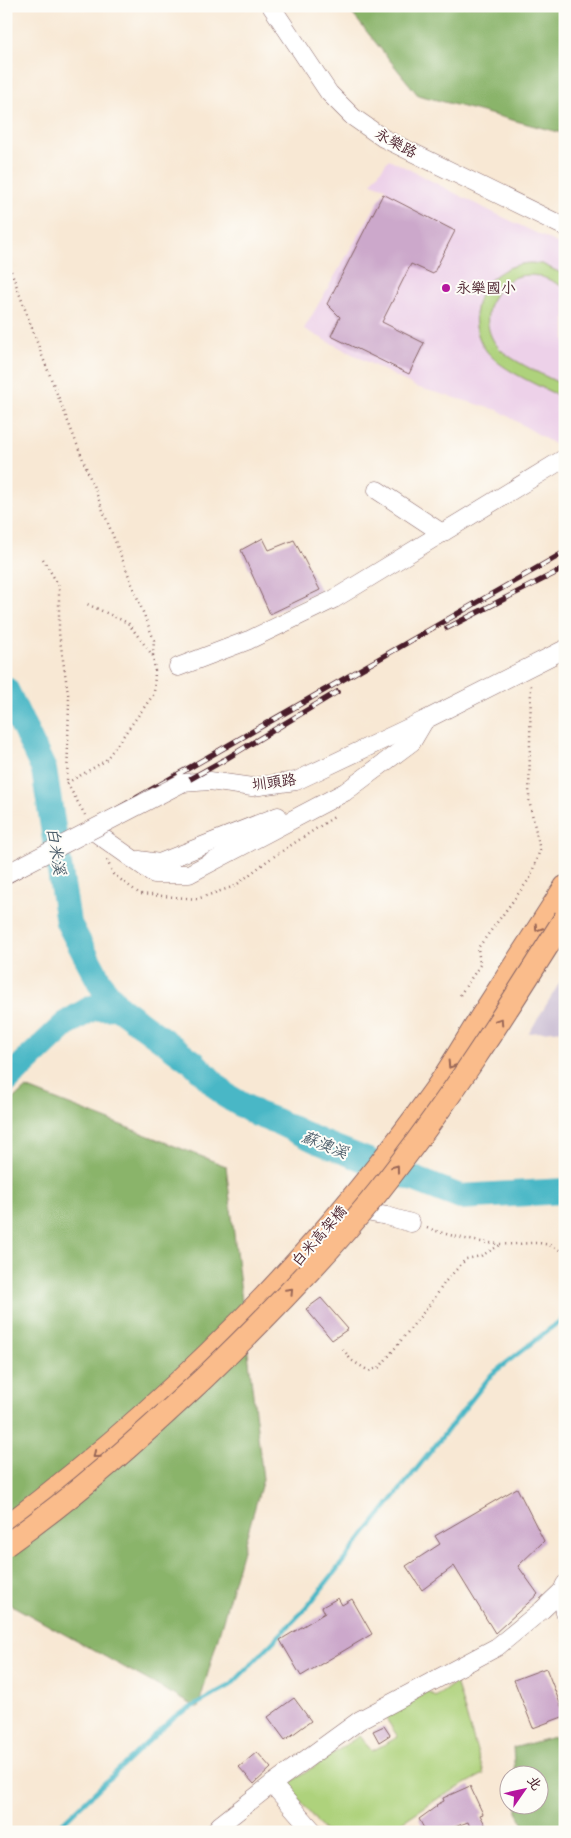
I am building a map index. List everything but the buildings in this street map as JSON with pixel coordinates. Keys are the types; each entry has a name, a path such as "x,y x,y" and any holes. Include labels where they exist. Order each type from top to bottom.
{"main road":[{"name":"白米高架橋","path":"6,1545 91,1480 161,1419 291,1291 355,1206 366,1183 436,1088 565,887"},
{"name":"白米高架橋","path":"6,1526 57,1488 182,1379 355,1206 378,1192 449,1097 506,1012 565,918"}],"street":[{"name":"永樂路","path":"271,6 329,93 354,117 383,138 565,227"},
{"path":"178,667 249,640 334,599 565,458"},
{"path":"377,490 442,533"},
{"name":"圳頭路","path":"6,874 182,783 210,781 252,787 296,781 425,720 565,648"},
{"path":"93,831 130,858 159,863 319,800 345,792 412,742 425,720"},
{"path":"355,1206 411,1223"},
{"path":"563,1587 565,1613"},
{"path":"214,1832 220,1824 272,1784 360,1720 497,1647 542,1610 563,1587"},
{"path":"272,1784 314,1832"}],"path":[{"path":"6,257 55,389 154,640 154,694 105,761 67,783"},
{"path":"87,604 128,623 153,656"},
{"path":"460,995 480,965 478,948 530,878 540,850 530,800 531,667"},
{"path":"411,1223 453,1236 502,1244 541,1242 556,1247 565,1254"},
{"path":"343,1349 351,1360 369,1371 380,1367 434,1299 445,1282 466,1259 481,1256 502,1244"}],"shaded area":[{"name":"永樂國小","path":"389,159 565,247 565,443 559,447 498,410 416,387 304,329 386,188 371,183"},
{"path":"565,974 565,1030 529,1033"}],"green space":[{"path":"346,6 565,6 565,134 418,95"},
{"path":"530,263 542,264 565,275 565,288 539,276 516,277 497,291 491,301 488,325 492,337 499,348 505,353 565,386 565,399 499,363 484,348 476,326 477,302 489,282 498,274 513,266"},
{"path":"26,1088 226,1166 263,1479 198,1708 6,1602 6,1106"},
{"path":"456,1682 484,1774 432,1802 387,1832 325,1832 287,1785 359,1736 372,1751 398,1737 385,1717 427,1691 436,1697"},
{"path":"565,1734 565,1832 528,1832 519,1816 548,1816 548,1766 514,1766 513,1748"}],"waterway":[{"name":"蘇澳溪","path":"6,690 44,770 68,922 103,988 118,1007 194,1063 225,1095 257,1114 320,1142 460,1197 565,1191"},
{"path":"6,1081 67,1023 92,1008 118,1007"},
{"path":"53,1832 174,1717 231,1685 307,1607 492,1374 565,1317"}],"railway":[{"path":"6,873 565,552"},
{"path":"447,628 565,568"},
{"path":"6,882 224,760 337,692"}],"place":[{"name":"永樂國小","path":"446,288"}],"water label":[{"name":"白米溪","path":"57,851"}]}
